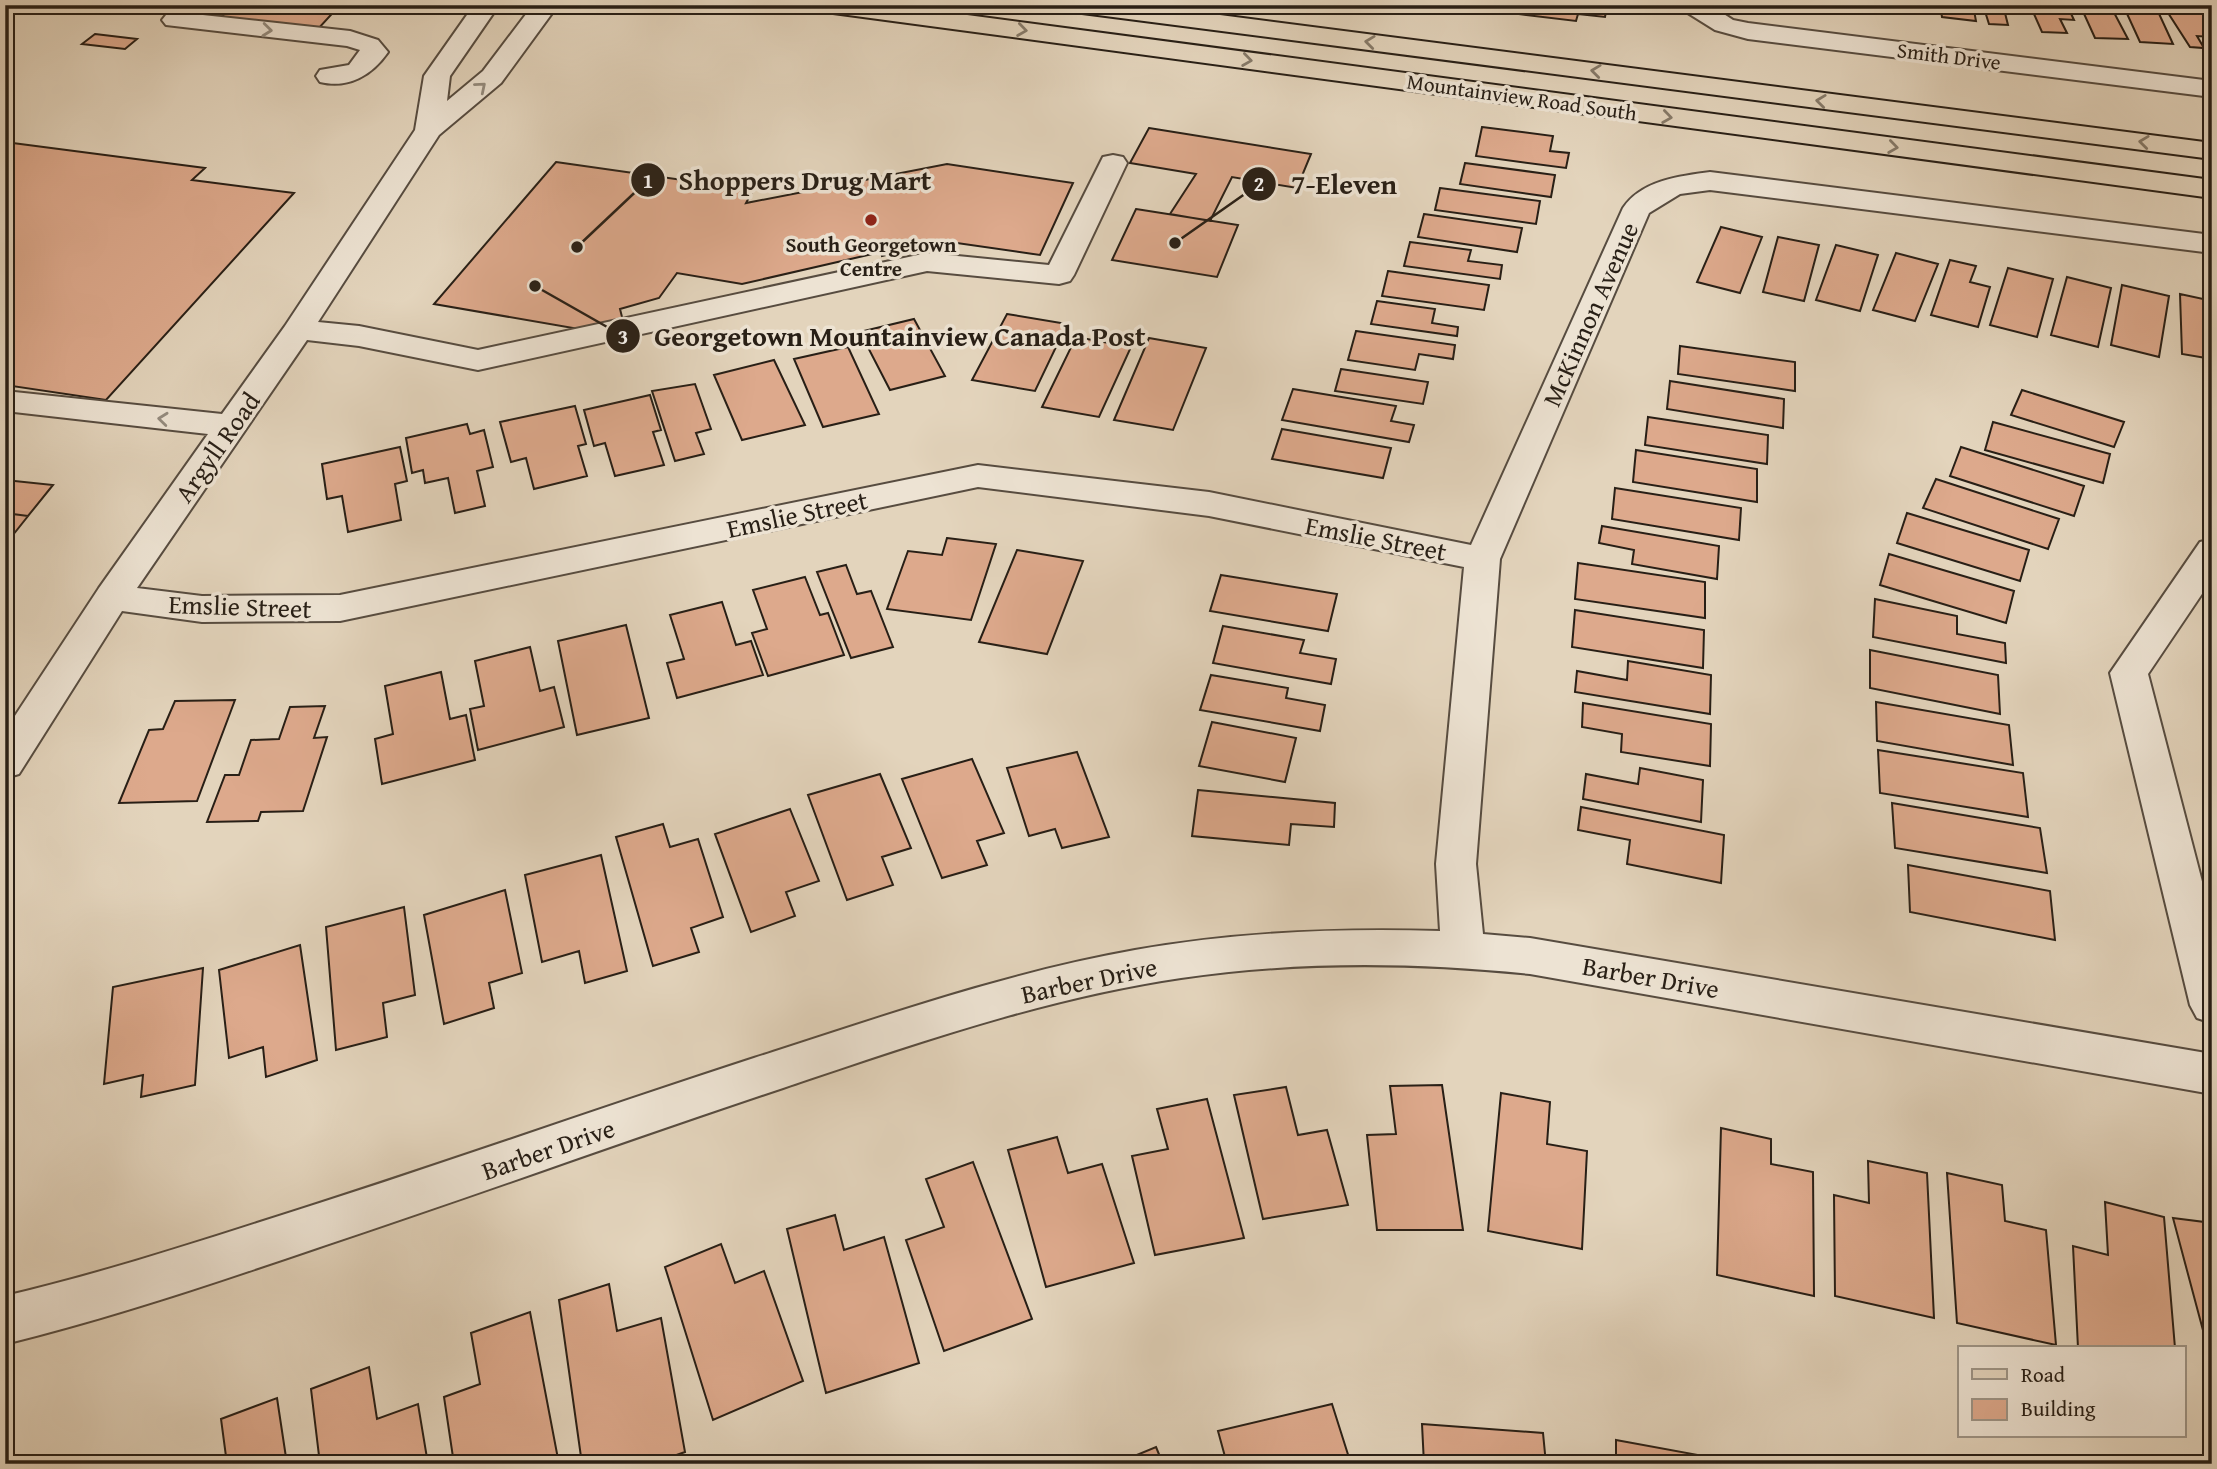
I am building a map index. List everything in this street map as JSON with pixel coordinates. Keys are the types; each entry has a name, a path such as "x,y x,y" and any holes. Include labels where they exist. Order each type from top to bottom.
{"main road":[{"name":"Mountainview Road South","path":"833,5 2212,189"},
{"name":"Mountainview Road South","path":"1082,5 2212,151"}],"street":[{"name":"Argyll Road","path":"429,130 437,76 487,5"},
{"name":"Argyll Road","path":"5,763 112,597 298,330 429,130 492,77 546,5"},
{"name":"Smith Drive","path":"1692,5 1724,24 1748,31 2212,89"},
{"path":"175,20 350,38 369,45 375,52 358,71 329,76"},
{"path":"298,330 359,336 478,360 927,262 1059,275 1113,163"},
{"name":"McKinnon Avenue","path":"1463,948 1456,864 1482,559 1637,208 1672,186 1710,181 2212,244"},
{"path":"5,401 231,426"},
{"name":"Emslie Street","path":"112,597 202,609 340,608 978,476 1209,504 1482,559"},
{"path":"2212,551 2129,673 2212,1004"},
{"name":"Barber Drive","path":"5,1320 100,1297 478,1173 738,1082 1016,994 1099,974 1238,954 1310,949 1463,948 1530,956 2212,1074"}],"building":[{"path":"234,5 340,5 318,29 218,20"},
{"path":"1520,5 1607,7 1605,17 1578,14 1576,21 1518,14"},
{"path":"1851,5 1885,5 1886,9 1852,8"},
{"path":"1894,5 1917,5 1920,13 1896,12"},
{"path":"1940,5 1973,5 1976,21 1942,17"},
{"path":"1983,5 2022,5 2025,14 2005,13 2008,25 1989,24"},
{"path":"2030,5 2067,5 2074,20 2060,19 2067,33 2042,32"},
{"path":"2080,5 2110,5 2128,39 2095,38"},
{"path":"2123,5 2155,5 2173,44 2140,42"},
{"path":"2163,5 2202,6 2212,20 2212,37 2197,36 2204,48 2190,47"},
{"path":"95,34 137,39 125,49 82,44"},
{"path":"1482,127 1553,136 1550,151 1569,153 1566,168 1476,156"},
{"path":"1149,128 1311,154 1297,188 1232,177 1210,221 1170,214 1196,174 1130,163"},
{"path":"5,142 205,168 192,180 294,193 106,400 5,385"},
{"path":"556,162 753,190 746,203 947,164 1073,183 1040,255 943,241 882,256 881,252 742,284 677,273 659,298 620,309 624,325 596,332 434,304"},
{"path":"1465,163 1555,175 1551,197 1460,184"},
{"path":"1440,188 1540,201 1536,224 1435,210"},
{"path":"1136,209 1238,225 1217,277 1112,260"},
{"path":"1424,214 1522,228 1517,252 1418,237"},
{"path":"1721,227 1762,237 1740,293 1697,282"},
{"path":"1778,237 1819,245 1804,301 1763,292"},
{"path":"1410,242 1471,250 1468,261 1502,265 1500,279 1404,266"},
{"path":"1836,245 1878,255 1860,311 1816,300"},
{"path":"1896,253 1938,264 1915,321 1873,310"},
{"path":"1950,260 1976,266 1970,282 1990,287 1978,327 1931,315"},
{"path":"2008,268 2053,279 2037,337 1990,325"},
{"path":"1388,271 1489,285 1484,310 1382,296"},
{"path":"2067,277 2111,288 2098,347 2051,335"},
{"path":"2122,285 2169,296 2159,357 2111,345"},
{"path":"2180,294 2208,300 2209,320 2212,321 2212,359 2182,354"},
{"path":"1377,301 1435,309 1432,323 1458,327 1457,336 1371,324"},
{"path":"1007,314 1067,324 1035,391 972,380"},
{"path":"914,319 945,376 890,390 860,332"},
{"path":"1356,331 1455,345 1453,359 1419,354 1415,370 1348,360"},
{"path":"1076,337 1131,347 1099,417 1042,407"},
{"path":"1149,338 1206,348 1173,430 1114,420"},
{"path":"1680,346 1795,362 1795,391 1678,374"},
{"path":"848,347 879,414 823,427 794,359"},
{"path":"774,360 805,425 742,440 714,375"},
{"path":"1341,369 1428,382 1423,404 1335,391"},
{"path":"1670,381 1784,399 1783,428 1667,409"},
{"path":"695,384 711,429 696,433 704,454 675,461 652,391"},
{"path":"1293,389 1396,406 1391,421 1414,425 1409,442 1282,420"},
{"path":"2022,390 2124,422 2114,447 2011,415"},
{"path":"650,395 661,430 653,432 664,465 615,476 605,443 594,446 584,410"},
{"path":"575,406 586,444 578,446 587,476 534,489 526,458 511,462 500,422"},
{"path":"1648,417 1768,435 1767,464 1645,445"},
{"path":"1993,422 2110,454 2103,483 1985,450"},
{"path":"467,424 470,434 484,430 493,467 477,471 485,506 455,513 448,478 425,483 423,470 412,473 406,438"},
{"path":"1282,429 1391,448 1383,478 1272,459"},
{"path":"400,447 407,481 395,484 401,520 348,532 342,496 327,499 322,464"},
{"path":"1961,447 2084,486 2074,516 1950,476"},
{"path":"1636,450 1757,469 1757,502 1633,482"},
{"path":"1936,479 2059,519 2048,549 1923,508"},
{"path":"5,480 53,485 28,516 5,513"},
{"path":"1615,488 1741,508 1739,540 1612,519"},
{"path":"5,513 28,516 5,545"},
{"path":"1907,513 2029,550 2020,581 1897,543"},
{"path":"1602,526 1719,546 1717,579 1632,564 1634,550 1599,543"},
{"path":"947,538 996,544 971,620 887,609 908,551 942,555"},
{"path":"1017,550 1083,561 1047,654 979,642"},
{"path":"1889,554 2014,591 2006,623 1880,585"},
{"path":"1578,563 1705,582 1705,618 1575,599"},
{"path":"846,565 857,594 871,591 893,647 851,658 817,572"},
{"path":"1221,575 1337,594 1328,631 1210,611"},
{"path":"805,577 820,615 828,613 844,655 768,676 752,633 767,629 753,590"},
{"path":"1875,599 1957,616 1957,634 2005,643 2006,663 1873,637"},
{"path":"722,602 736,645 751,641 763,675 677,698 667,663 684,659 670,615"},
{"path":"1575,610 1704,630 1703,668 1572,647"},
{"path":"626,625 649,718 577,735 558,641"},
{"path":"1223,626 1304,640 1300,653 1336,659 1331,684 1213,663"},
{"path":"530,647 540,691 554,687 564,727 478,750 470,709 484,706 475,661"},
{"path":"1870,650 1998,675 2000,714 1870,688"},
{"path":"1628,661 1711,675 1710,714 1575,692 1577,671 1627,680"},
{"path":"441,672 450,719 466,715 475,760 382,784 375,739 393,734 385,686"},
{"path":"1211,675 1288,688 1286,698 1325,705 1320,731 1200,710"},
{"path":"235,700 197,801 119,803 149,730 163,729 175,701"},
{"path":"1876,702 2009,725 2013,765 1877,741"},
{"path":"1583,703 1711,724 1710,766 1621,752 1622,734 1582,727"},
{"path":"325,706 314,738 327,737 303,811 261,812 258,821 207,822 225,775 239,775 251,740 279,739 290,707"},
{"path":"1212,722 1296,738 1285,782 1199,766"},
{"path":"1878,750 2023,773 2028,817 1880,793"},
{"path":"1077,752 1109,837 1062,848 1055,829 1029,836 1007,768"},
{"path":"972,759 1004,833 977,841 987,865 942,878 902,779"},
{"path":"1640,768 1703,780 1701,822 1583,799 1586,774 1638,784"},
{"path":"880,774 911,848 882,857 893,885 847,900 808,795"},
{"path":"1198,790 1335,803 1334,827 1291,824 1289,845 1192,836"},
{"path":"1892,803 2040,828 2047,873 1895,848"},
{"path":"1581,807 1724,835 1721,883 1627,864 1630,840 1578,830"},
{"path":"790,809 819,881 786,892 795,916 751,932 715,834"},
{"path":"663,824 670,847 698,839 723,917 691,928 699,952 653,966 616,837"},
{"path":"601,855 627,971 585,983 579,951 542,962 525,875"},
{"path":"1908,865 2050,891 2055,940 1910,912"},
{"path":"505,890 522,973 489,983 494,1008 444,1024 424,915"},
{"path":"404,907 415,995 383,1003 387,1037 336,1050 326,927"},
{"path":"300,945 317,1060 266,1077 263,1047 229,1058 219,970"},
{"path":"203,968 195,1085 141,1097 143,1075 104,1084 113,987"},
{"path":"1442,1085 1463,1230 1377,1230 1367,1135 1396,1134 1390,1086"},
{"path":"1286,1087 1298,1135 1327,1130 1348,1205 1263,1219 1234,1095"},
{"path":"1501,1093 1550,1102 1547,1144 1587,1151 1582,1249 1488,1231"},
{"path":"1207,1099 1244,1238 1155,1255 1132,1156 1168,1149 1157,1109"},
{"path":"1721,1128 1771,1139 1771,1164 1813,1172 1814,1296 1717,1275"},
{"path":"1057,1137 1068,1173 1102,1164 1134,1263 1046,1287 1008,1150"},
{"path":"1868,1161 1927,1173 1934,1318 1835,1296 1834,1195 1869,1203"},
{"path":"973,1162 1032,1319 944,1351 906,1240 944,1227 926,1179"},
{"path":"1947,1173 2002,1185 2005,1221 2046,1230 2056,1345 1957,1323"},
{"path":"2105,1202 2164,1217 2175,1346 2078,1346 2073,1246 2108,1255"},
{"path":"835,1215 844,1250 884,1237 919,1363 826,1393 787,1229"},
{"path":"2173,1218 2212,1223 2212,1364"},
{"path":"721,1244 735,1283 764,1271 803,1381 713,1420 665,1267"},
{"path":"609,1284 617,1331 661,1318 685,1452 651,1464 582,1464 559,1300"},
{"path":"530,1312 559,1464 454,1464 444,1397 480,1384 471,1333"},
{"path":"369,1367 377,1419 418,1404 428,1464 320,1464 311,1389"},
{"path":"277,1398 287,1464 227,1464 221,1419"},
{"path":"1332,1404 1351,1464 1227,1464 1218,1431"},
{"path":"1422,1424 1543,1433 1546,1464 1424,1464"},
{"path":"1616,1440 1709,1457 1710,1464 1616,1464"},
{"path":"1156,1447 1163,1464 1115,1464"}],"place":[{"name":"South Georgetown Centre","path":"871,220"},
{"name":"7-Eleven","path":"1175,243"},
{"name":"Shoppers Drug Mart","path":"577,247"},
{"name":"Georgetown Mountainview Canada Post","path":"535,286"}]}
